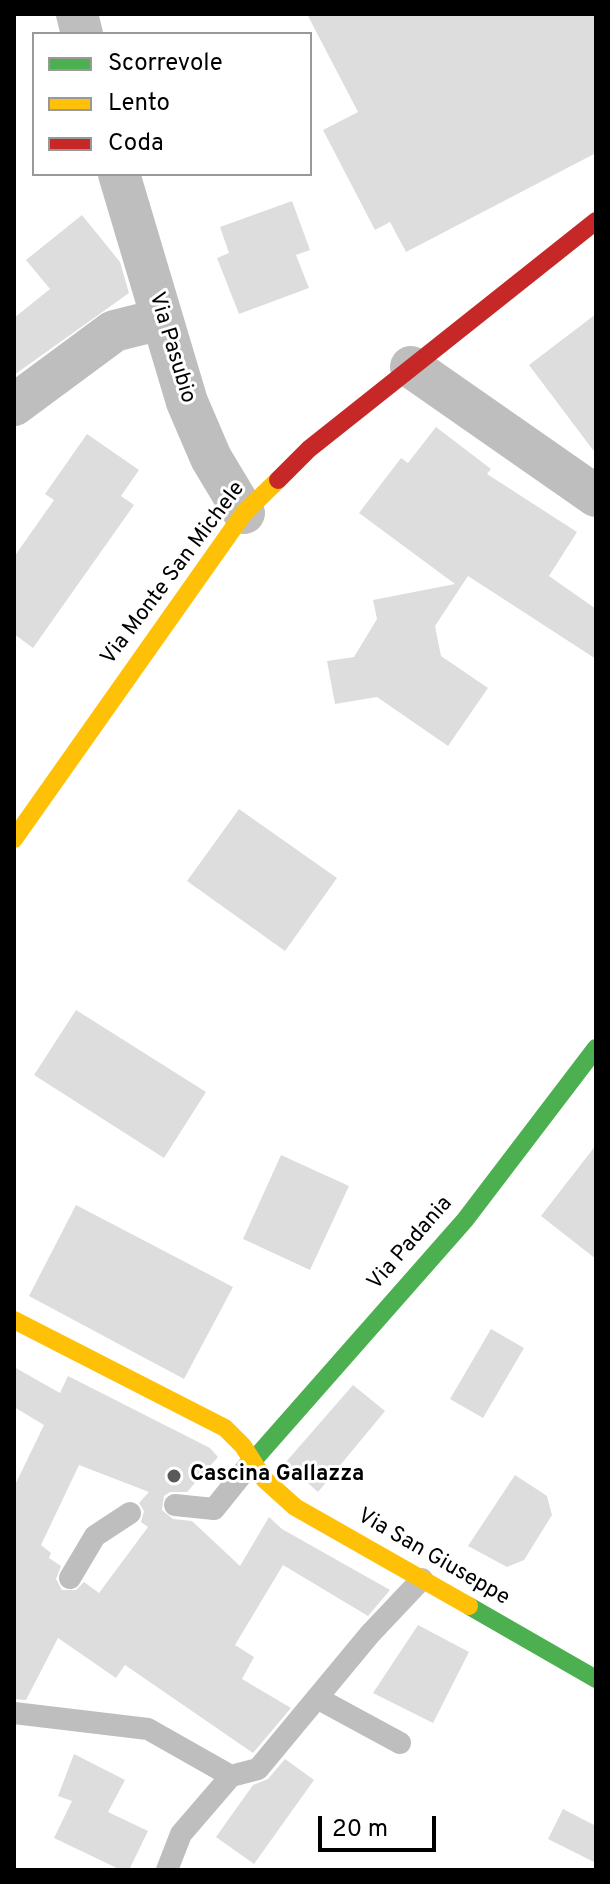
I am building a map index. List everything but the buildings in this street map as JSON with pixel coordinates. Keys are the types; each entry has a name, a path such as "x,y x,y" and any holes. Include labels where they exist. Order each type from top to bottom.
{"street":[{"name":"Via Pasubio","path":"120,176 195,422 221,477 244,513"},
{"name":"Via Monte San Michele","path":"14,839 244,513 309,449 596,221"},
{"path":"14,405 114,331 162,319"},
{"path":"411,367 596,496"},
{"name":"Via Padania","path":"251,1463 465,1220 596,1048"},
{"name":"Via San Giuseppe","path":"14,1320 212,1420 243,1446 251,1463 278,1495 295,1507 596,1679"}],"lane":[{"path":"175,1505 214,1509 251,1463"},
{"path":"70,1578 95,1536 130,1513"},
{"path":"166,1867 181,1834 231,1776 258,1769 370,1634 422,1579"},
{"path":"317,1698 400,1743"},
{"path":"14,1713 148,1729 231,1776"}],"traffic: fast":[{"path":"251,1463 465,1220 596,1048"},
{"path":"469,1606 596,1679"}],"traffic: slow":[{"path":"14,839 244,513 278,480"},
{"path":"14,1320 225,1428 243,1446 264,1479 295,1507 469,1606"}],"traffic: jam":[{"path":"278,480 309,449 596,221"}],"place":[{"name":"Cascina Gallazza","path":"174,1476"}]}
